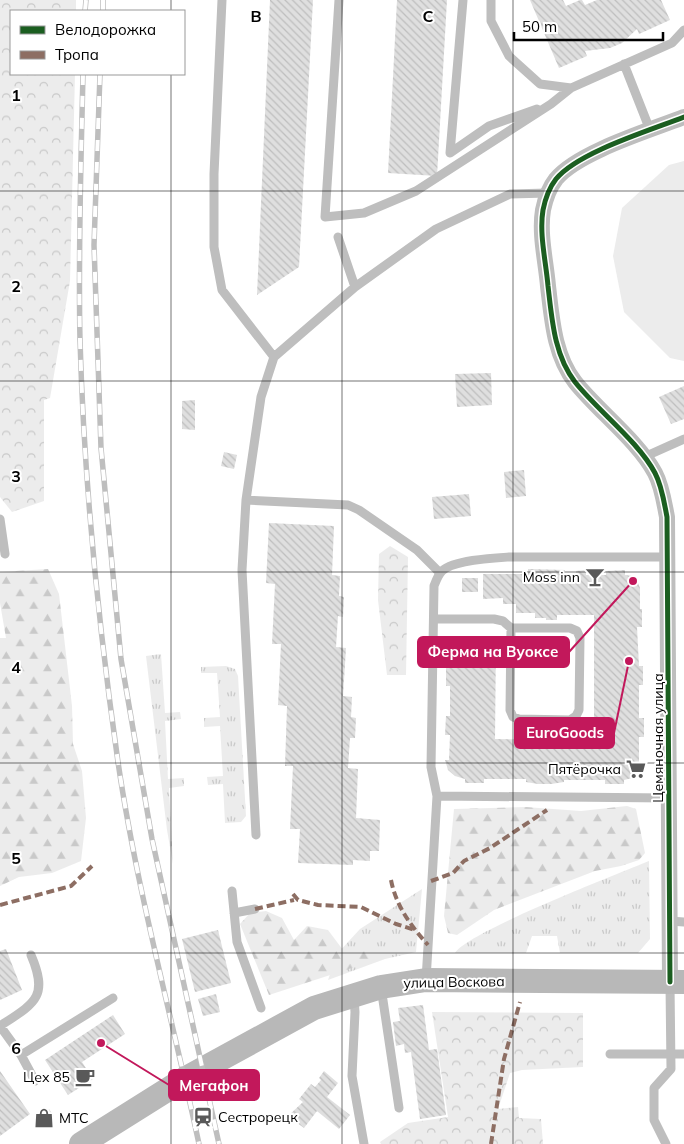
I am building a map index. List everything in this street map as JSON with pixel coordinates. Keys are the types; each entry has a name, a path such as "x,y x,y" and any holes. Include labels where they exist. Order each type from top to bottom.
{"main road":[{"name":"улица Воскова","path":"81,1144 186,1078 314,1008 381,987 426,980 677,982"}],"street":[{"path":"548,193 556,179 567,169 602,150 684,117"},
{"name":"Цемяночная улица","path":"548,193 543,210 542,229 551,306 563,365 575,382 644,457 655,473 667,517 669,798 677,922 677,982"}],"lane":[{"path":"222,0 214,174 214,247 222,290 274,357"},
{"path":"339,0 326,217 364,214 416,190 551,104 571,88 672,43 684,30"},
{"path":"463,0 450,154 489,126 551,104"},
{"path":"491,0 491,22 509,56 540,84 571,88"},
{"path":"624,64 650,130"},
{"path":"256,835 242,570 246,500 261,396 274,357 355,287 436,229 510,194 548,193"},
{"path":"338,237 355,287"},
{"path":"644,457 684,439"},
{"path":"246,500 348,505 359,510 417,550 440,572"},
{"path":"0,519 6,554"},
{"path":"426,980 437,796 431,767 434,586 440,572 446,568 483,559 509,557 668,556"},
{"path":"434,619 494,619 503,622 510,628 570,628 577,631 580,638 579,701 576,716 570,720 519,719 513,716 510,710 510,628"},
{"path":"437,796 669,798"},
{"path":"232,891 237,942 261,1008"},
{"path":"234,913 255,909"},
{"path":"31,955 40,981 37,996 28,1008 0,1026 36,1081"},
{"path":"666,1144 654,1120 654,1088 671,1070 670,1054 677,982"},
{"path":"381,987 399,1108"},
{"path":"353,995 355,1012 352,1076 364,1144"},
{"path":"20,1055 113,998"},
{"path":"610,1054 684,1054"}],"green space":[{"path":"0,0 76,0 76,10 10,10 10,75 75,75 70,281 50,398 44,400 44,501 12,512 0,497"},
{"path":"684,161 684,361 670,358 624,312 613,256 622,208 669,165"},
{"path":"390,546 408,557 406,675 387,675 378,600 379,554"},
{"path":"48,569 59,594 72,706 73,744 82,771 86,818 81,861 52,873 19,877 0,886 0,638 6,638 0,603 0,572"},
{"path":"161,654 165,713 180,712 181,719 165,721 168,779 184,778 184,786 169,788 173,864 167,830 146,656"},
{"path":"226,666 235,669 238,676 246,816 241,822 225,823 223,784 208,785 207,777 223,776 220,726 204,727 204,718 220,717 217,673 201,673 201,667"},
{"path":"627,806 636,809 645,853 639,860 595,871 494,910 457,935 448,933 444,916 454,809 525,807 581,811"},
{"path":"649,861 650,939 638,953 560,953 557,936 532,936 526,953 455,953 466,944 513,918"},
{"path":"422,889 416,952 385,959 328,980 337,954 360,929"},
{"path":"266,911 282,918 294,940 307,926 328,930 343,950 370,945 380,952 370,962 269,995 240,924 250,913"},
{"path":"432,1012 583,1013 583,1067 522,1070 510,1073 498,1109 518,1107 519,1118 541,1119 543,1144 381,1144 380,1142 408,1123 448,1117"}],"building":[{"path":"270,0 313,0 299,267 257,295"},
{"path":"397,0 447,0 437,176 388,173"},
{"path":"530,0 563,0 566,6 580,0 585,5 597,0 661,0 670,20 639,34 637,29 622,43 610,48 585,51 587,56 559,68"},
{"path":"491,373 492,405 457,407 455,374"},
{"path":"684,386 684,419 671,424 659,397"},
{"path":"195,400 195,430 182,429 182,401"},
{"path":"224,452 237,455 234,469 221,466"},
{"path":"524,470 526,496 506,498 504,472"},
{"path":"469,494 471,516 434,519 432,497"},
{"path":"269,523 334,526 332,575 340,576 339,596 344,597 343,617 338,616 336,647 346,648 343,696 352,697 351,717 356,718 355,738 350,738 348,768 358,769 356,818 380,820 379,851 370,851 370,861 353,860 353,865 298,863 300,829 290,829 293,766 285,766 287,706 278,705 281,644 272,644 275,584 266,583"},
{"path":"528,569 565,570 565,575 576,575 576,571 586,570 586,575 606,575 606,571 625,570 625,575 633,576 637,580 640,588 640,609 642,609 642,627 637,627 639,666 643,666 643,685 639,685 639,718 644,718 644,737 639,737 639,762 644,762 636,777 624,780 624,784 605,784 605,780 564,780 564,782 551,784 538,784 526,782 526,779 484,779 484,783 465,783 465,779 455,776 448,770 445,760 449,760 450,735 445,735 446,716 450,716 450,686 446,686 446,668 450,668 450,656 446,656 446,647 450,647 450,637 496,637 495,739 594,740 594,615 557,615 557,620 546,620 546,618 535,618 535,613 516,613 516,604 503,604 503,598 483,599 483,574 528,574"},
{"path":"462,578 478,578 478,592 462,592"},
{"path":"218,930 231,983 195,992 182,939"},
{"path":"6,949 22,990 0,1000 0,951"},
{"path":"216,994 220,1012 203,1016 198,999"},
{"path":"423,1005 429,1050 437,1049 446,1115 420,1119 411,1052 405,1053 404,1044 396,1046 393,1022 400,1021 398,1008"},
{"path":"113,1015 125,1034 82,1062 93,1079 68,1095 45,1060"},
{"path":"0,1071 30,1114 0,1136"},
{"path":"324,1071 338,1083 327,1097 350,1115 339,1129 317,1111 304,1128 288,1116 303,1102 299,1099 311,1084 315,1087 321,1080 319,1078"},
{"name":"МТС","path":"49,1109 54,1116 39,1126 34,1119"}],"railway":[{"path":"85,10 86,0"},
{"path":"103,0 103,10"},
{"path":"83,75 80,340 85,446 98,604 126,810 145,906 199,1144"},
{"path":"100,75 94,245 101,448 121,659 152,839 219,1144"}],"marked path":[{"path":"431,881 453,873 464,861 490,848 547,810"},
{"path":"0,905 71,886 92,866"},
{"path":"391,880 400,907 428,945"},
{"path":"293,894 298,900 318,905 361,907 396,924 415,930"},
{"path":"255,909 294,900"},
{"path":"491,1144 504,1059 520,1002"}],"cycle path":[{"path":"670,982 667,517 659,483 648,461 639,449 584,393 562,360 553,324 543,248 542,219 551,186 566,169 597,151 684,117"}],"place":[{"name":"Moss inn","path":"595,577"},
{"name":"Ферма на Вуоксе","path":"633,581"},
{"name":"EuroGoods","path":"629,661"},
{"name":"Пятёрочка","path":"636,769"},
{"name":"Мегафон","path":"101,1043"},
{"name":"Цех 85","path":"85,1077"},
{"name":"Сестрорецк","path":"203,1117"},
{"name":"МТС","path":"44,1118"}]}
